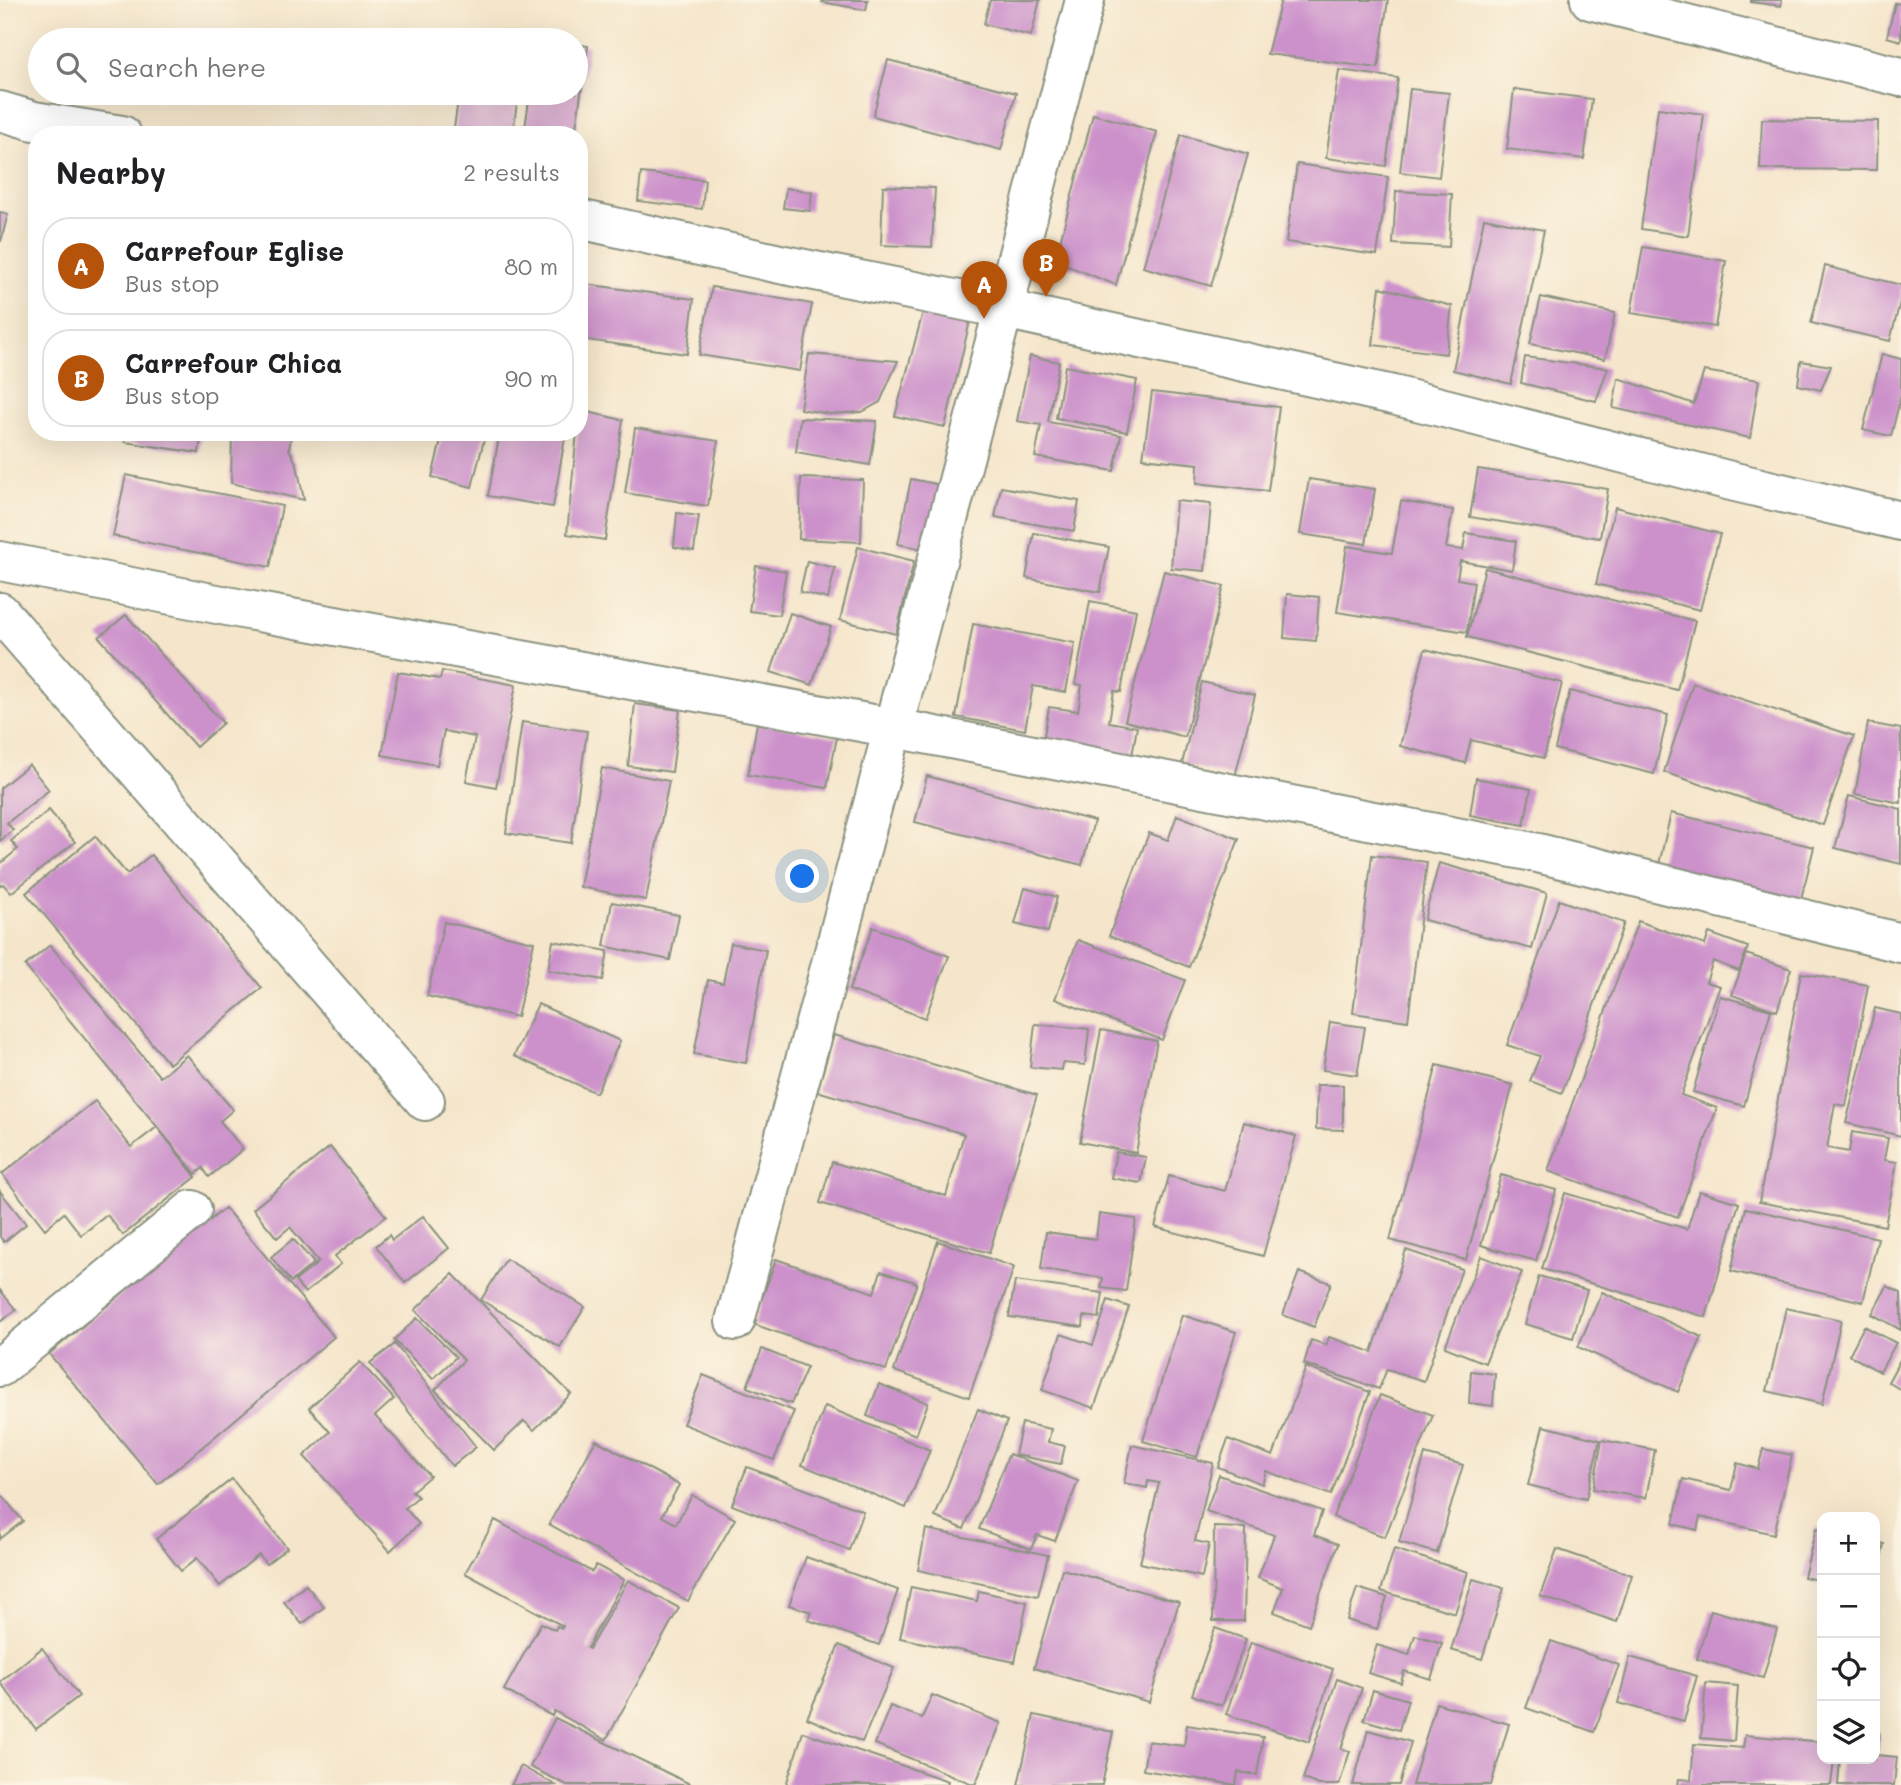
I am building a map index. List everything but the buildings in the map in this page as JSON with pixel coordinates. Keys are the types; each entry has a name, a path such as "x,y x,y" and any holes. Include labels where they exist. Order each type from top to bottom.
{"street":[{"path":"735,1321 1085,0"},
{"path":"1590,0 1901,77"},
{"path":"0,111 34,121 65,126"},
{"path":"588,221 1393,395 1901,522"},
{"path":"0,561 255,612 894,728 1538,853 1901,943"},
{"path":"0,612 425,1101"},
{"path":"0,1367 192,1210"}],"place":[{"name":"Carrefour Chica","path":"1046,297"},
{"name":"Carrefour Eglise","path":"984,319"}]}
